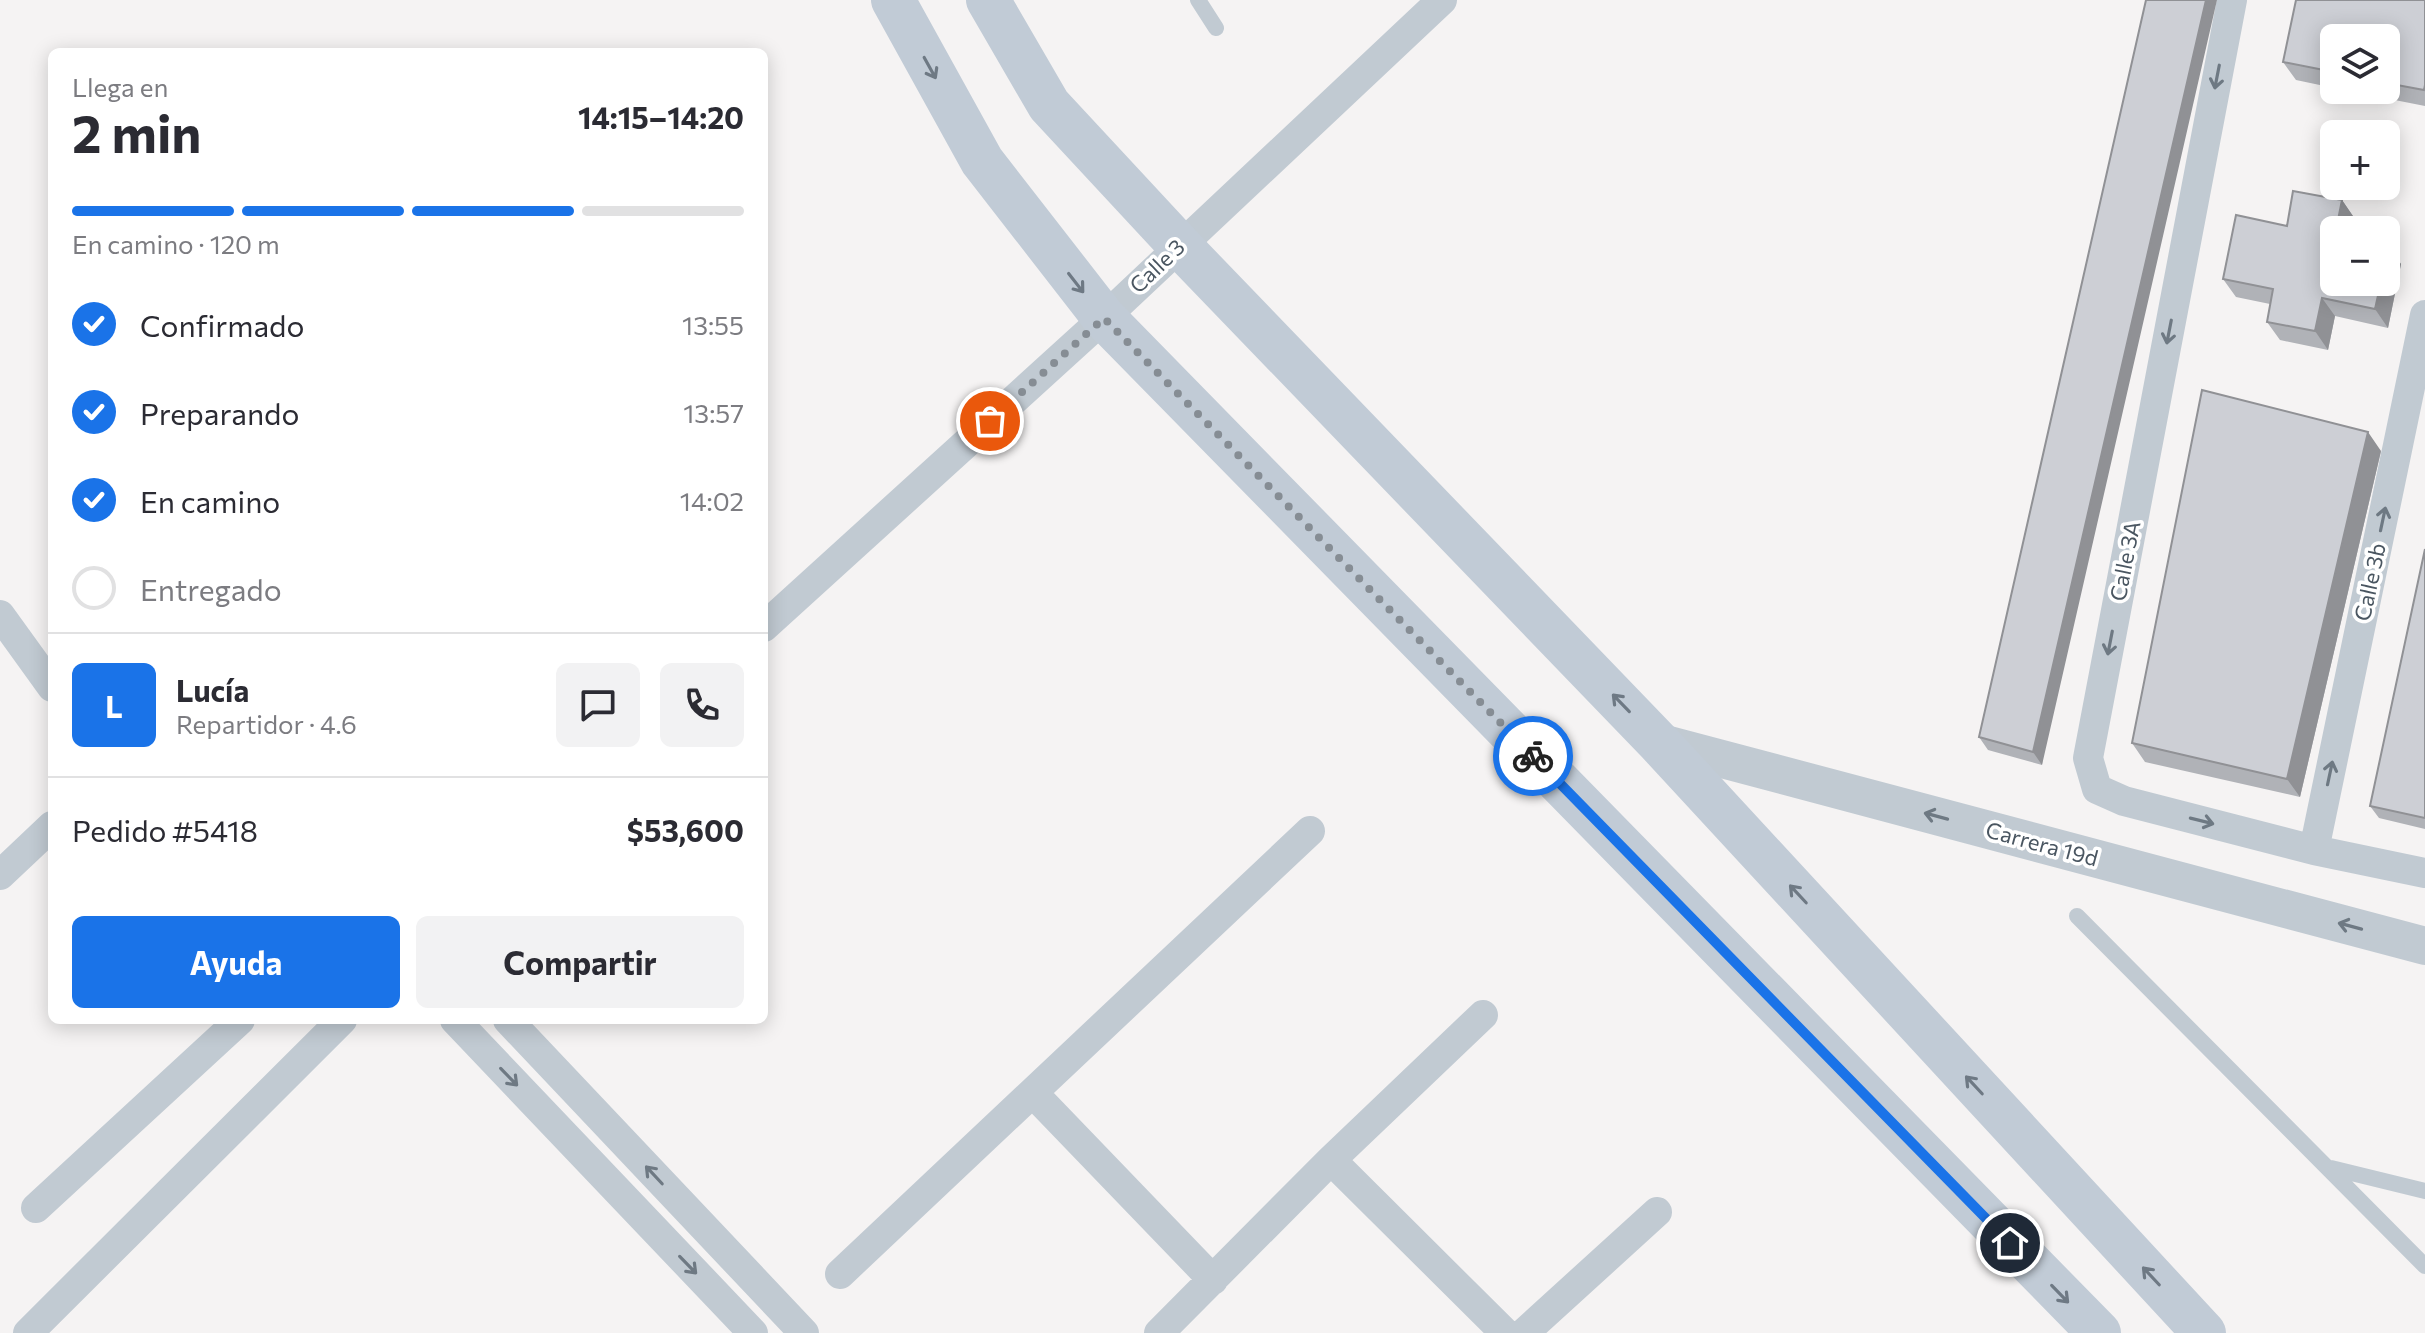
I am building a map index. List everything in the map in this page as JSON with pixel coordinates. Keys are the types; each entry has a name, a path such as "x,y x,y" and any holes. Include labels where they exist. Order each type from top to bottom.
{"main road":[{"path":"893,0 982,161 1104,318 2099,1333"},
{"path":"988,0 1049,105 1179,245 1658,742 2204,1333"}],"street":[{"name":"Calle 3","path":"768,623 1104,318 1442,0"},
{"name":"Calle 3A","path":"2232,0 2088,758 2097,789 2124,801 2314,850 2425,873"},
{"name":"Calle 3b","path":"2314,850 2425,315"},
{"path":"0,615 48,681"},
{"name":"Carrera 19d","path":"1658,742 2425,946"},
{"path":"0,875 48,830"},
{"path":"840,1274 1310,831"},
{"path":"1159,1333 1331,1160 1483,1015"},
{"path":"36,1208 236,1024"},
{"path":"28,1333 338,1024"},
{"path":"459,1024 753,1333"},
{"path":"512,1024 804,1333"},
{"path":"1033,1093 1213,1280"},
{"path":"1331,1160 1505,1333"},
{"path":"1524,1333 1657,1212"}],"lane":[{"path":"1198,0 1216,28"},
{"path":"2077,916 2425,1266"},
{"path":"2329,1167 2425,1191"}],"building":[{"path":"2146,0 2206,0 2033,752 1979,737"},
{"path":"2296,0 2425,0 2424,90 2400,86 2400,24 2320,24 2320,69 2283,62"},
{"path":"2293,191 2320,196 2320,200 2342,200 2339,216 2320,216 2320,296 2378,296 2375,309 2322,298 2315,331 2267,322 2273,289 2223,279 2236,215 2287,226"},
{"path":"2202,390 2368,432 2287,779 2132,743"},
{"path":"2425,549 2425,818 2370,806"}],"way so far":[{"path":"990,421 1104,318 1533,756"}],"route":[{"path":"1533,756 2010,1243"}]}
